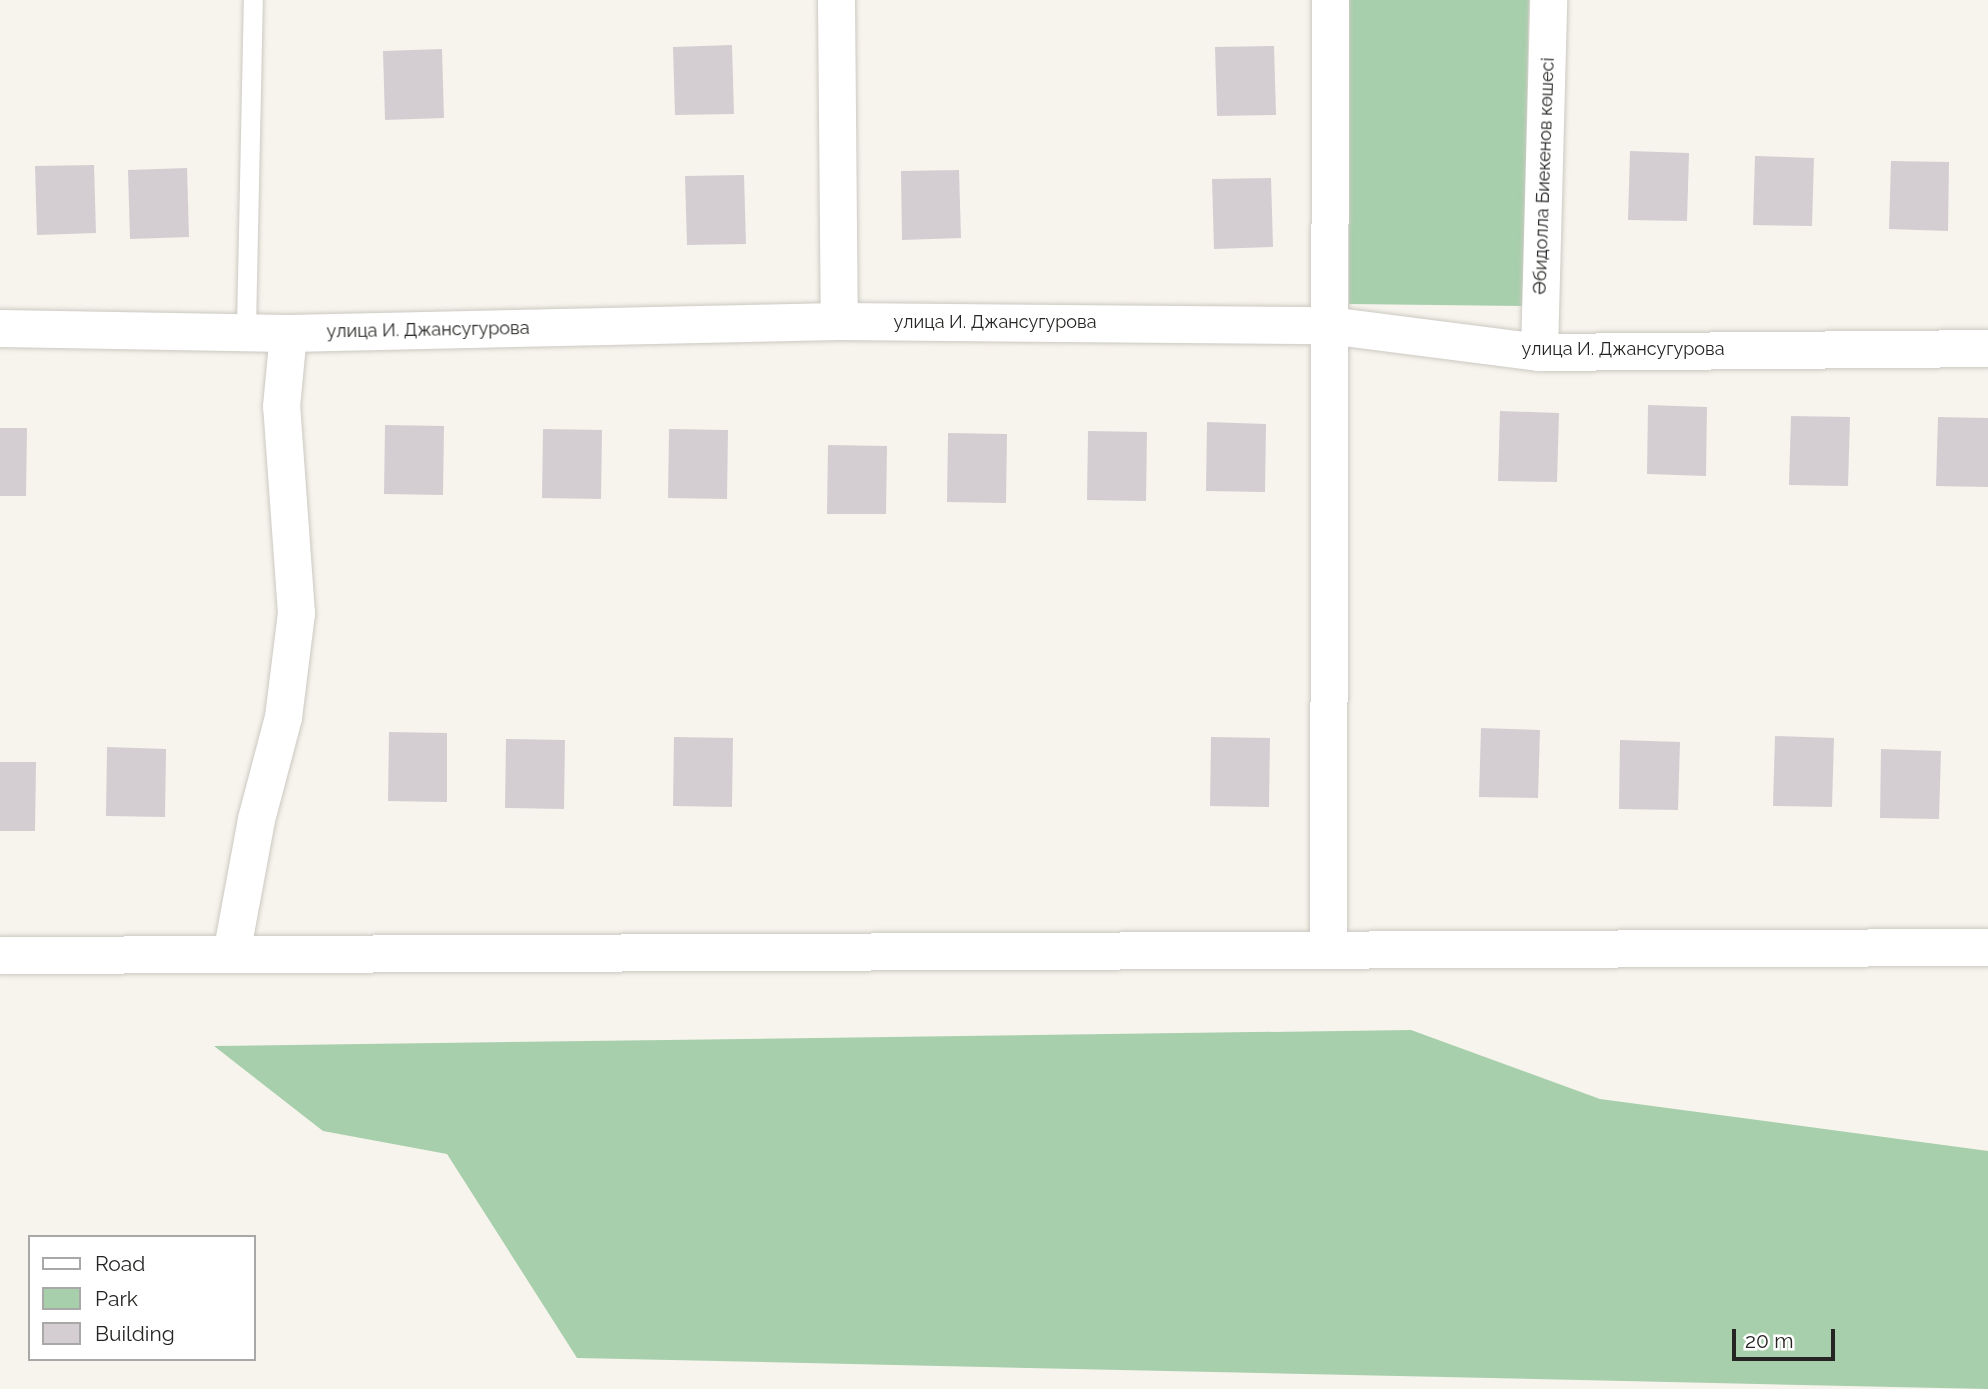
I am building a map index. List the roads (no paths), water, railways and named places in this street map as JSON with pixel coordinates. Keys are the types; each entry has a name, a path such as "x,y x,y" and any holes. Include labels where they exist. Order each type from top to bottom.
{"street":[{"path":"836,0 839,321"},
{"path":"1328,949 1330,0"},
{"name":"Әбидолла Биекенов көшесі","path":"1539,352 1548,0"},
{"name":"улица И. Джансугурова","path":"0,328 246,327 288,333 839,321 1328,325 1539,352 1988,348"},
{"path":"231,954 256,819 284,717 296,613 281,406 288,333"},
{"path":"0,956 1988,947"}],"lane":[{"path":"246,327 253,0"}]}
